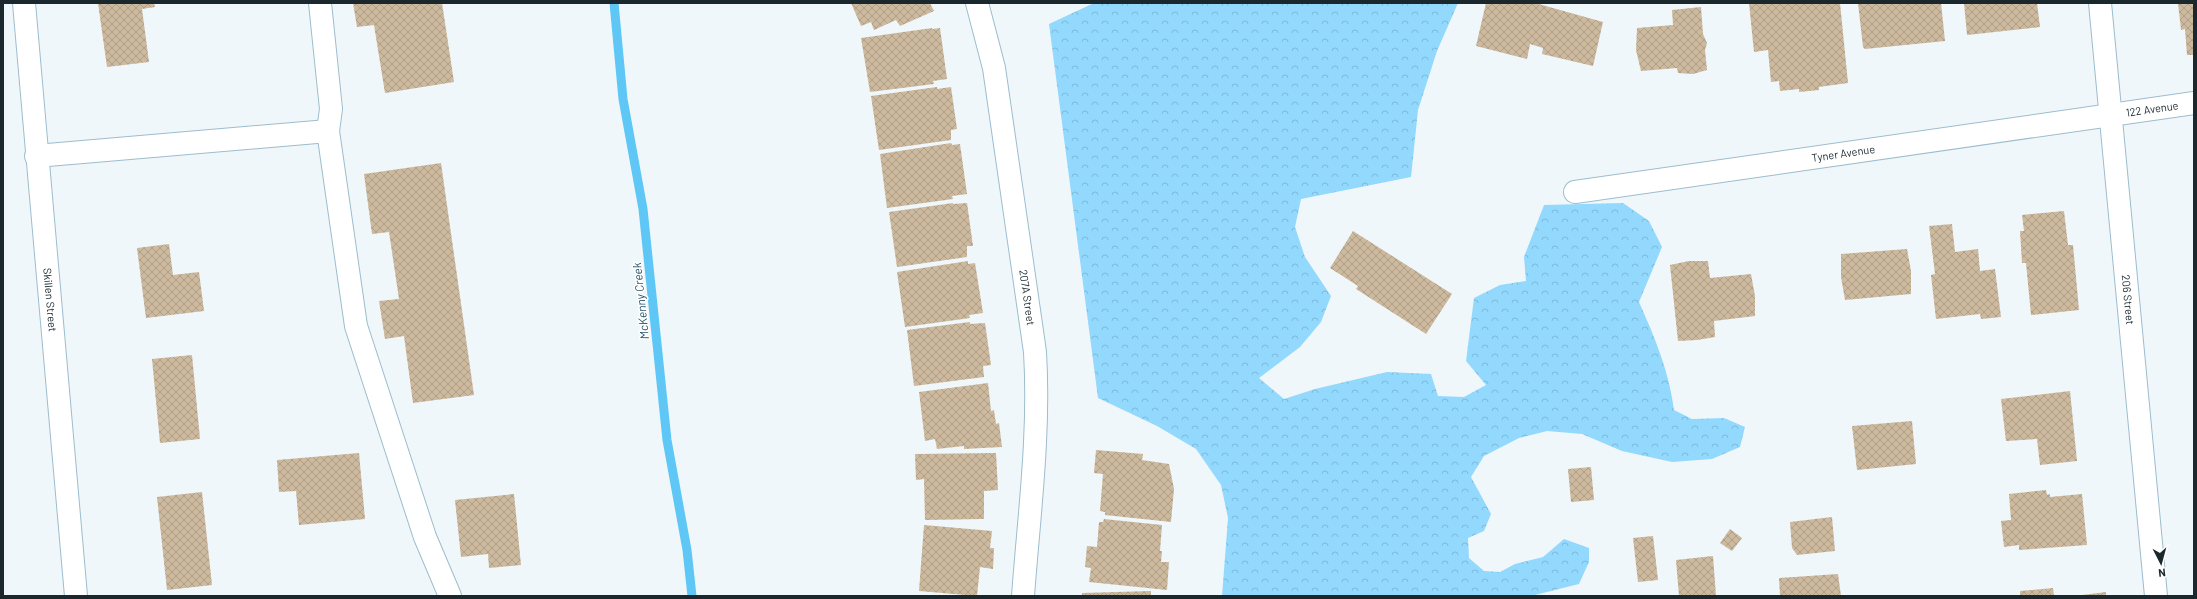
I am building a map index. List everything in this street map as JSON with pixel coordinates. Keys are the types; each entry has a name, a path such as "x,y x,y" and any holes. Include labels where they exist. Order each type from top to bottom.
{"street":[{"name":"Skillen Street","path":"24,3 36,156 76,596"},
{"path":"320,3 331,109 328,131 356,326 425,537 450,596"},
{"name":"207A Street","path":"977,3 994,68 1035,352 1037,392 1036,431 1023,596"},
{"name":"206 Street","path":"2100,3 2156,596"},
{"name":"122 Avenue","path":"2111,115 2194,103"},
{"name":"Tyner Avenue","path":"1575,192 2111,115"},
{"path":"36,156 328,131"}],"green space":[{"path":"1094,3 1458,3 1437,51 1418,110 1411,177 1301,199 1295,227 1305,257 1331,296 1321,322 1300,347 1259,378 1284,399 1315,389 1387,372 1431,374 1438,396 1464,397 1486,385 1466,361 1474,298 1500,285 1526,281 1524,257 1544,205 1623,203 1649,221 1662,247 1639,302 1665,368 1674,410 1692,419 1724,418 1745,427 1740,447 1712,459 1672,462 1622,451 1582,434 1547,431 1519,438 1484,456 1471,477 1491,514 1484,531 1468,538 1469,558 1484,571 1500,572 1515,564 1543,557 1564,539 1589,548 1589,562 1579,584 1531,596 1222,596 1228,518 1221,485 1196,449 1157,426 1098,398 1049,24"}],"building":[{"path":"98,3 154,3 155,7 142,9 149,62 107,67"},
{"path":"353,3 442,3 454,82 385,93 374,25 357,27"},
{"path":"851,3 930,3 934,11 900,26 896,20 874,30 871,22 861,26"},
{"path":"1486,3 1535,3 1603,22 1593,66 1542,54 1543,48 1530,44 1527,59 1476,46"},
{"path":"1749,3 1840,3 1848,83 1819,87 1819,90 1799,92 1799,89 1780,91 1779,81 1771,82 1768,50 1754,52"},
{"path":"1858,3 1941,3 1945,41 1865,49 1863,47"},
{"path":"1964,3 2037,3 2040,27 1967,35"},
{"path":"2178,3 2194,3 2194,55 2187,55 2185,29 2181,30"},
{"path":"1701,7 1703,34 1707,43 1705,50 1707,70 1693,74 1678,73 1677,68 1641,71 1636,50 1637,28 1673,25 1672,10"},
{"path":"940,28 947,79 933,81 934,84 870,92 861,38"},
{"path":"937,87 937,89 951,87 957,129 951,130 951,140 879,150 871,96"},
{"path":"951,143 952,145 960,144 967,194 952,196 953,199 887,208 880,154"},
{"path":"441,163 474,395 413,403 404,336 385,339 379,301 399,299 389,232 372,234 364,174"},
{"path":"953,203 967,203 973,246 967,246 967,257 897,267 889,212"},
{"path":"2064,211 2068,245 2073,245 2079,310 2031,315 2026,263 2022,263 2020,231 2024,231 2022,215"},
{"path":"1952,224 1955,252 1978,249 1980,271 1995,269 2001,317 1981,319 1980,314 1936,319 1931,275 1935,274 1929,226"},
{"path":"1353,231 1452,294 1426,334 1356,289 1358,286 1330,268"},
{"path":"169,244 173,275 199,272 204,311 146,318 137,248"},
{"path":"1907,249 1911,271 1911,294 1845,300 1841,277 1841,254"},
{"path":"968,261 968,264 975,263 983,313 969,315 970,318 905,327 897,272"},
{"path":"1689,261 1708,261 1710,278 1751,274 1755,296 1755,316 1714,321 1715,337 1678,341 1670,265"},
{"path":"970,322 970,324 985,323 991,365 983,366 984,377 914,386 907,330"},
{"path":"192,355 200,439 160,443 152,359"},
{"path":"988,383 991,411 994,410 996,424 999,423 1002,447 964,449 964,446 937,449 935,439 925,441 919,392"},
{"path":"2070,391 2077,461 2040,465 2037,439 2006,441 2001,399"},
{"path":"1912,421 1916,464 1857,470 1852,426"},
{"path":"1096,450 1143,454 1142,460 1169,464 1174,489 1171,522 1105,515 1105,512 1100,511 1103,474 1094,473"},
{"path":"359,453 365,519 299,525 296,491 279,492 277,460"},
{"path":"996,453 998,490 984,491 984,519 925,520 924,479 916,480 915,454"},
{"path":"1591,467 1594,500 1571,502 1568,469"},
{"path":"2046,490 2047,495 2050,494 2050,497 2082,494 2087,545 2019,550 2019,545 2004,547 2001,521 2011,520 2009,494"},
{"path":"202,492 212,585 167,590 157,497"},
{"path":"514,494 521,565 489,568 488,554 461,557 455,500"},
{"path":"1832,517 1835,551 1797,555 1792,548 1790,522"},
{"path":"1104,519 1162,525 1160,551 1162,551 1161,562 1169,562 1167,590 1089,582 1091,568 1085,567 1087,546 1097,547 1099,522 1103,522"},
{"path":"924,525 992,531 990,548 994,548 993,569 980,567 977,596 919,591"},
{"path":"1730,529 1742,538 1732,551 1720,543"},
{"path":"1653,536 1658,580 1638,582 1633,538"},
{"path":"1713,556 1716,596 1679,596 1676,560"},
{"path":"1838,574 1841,596 1780,596 1779,578"},
{"path":"2053,588 2054,596 2020,596 2020,591"},
{"path":"1151,591 1151,596 1082,596 1082,593"},
{"path":"2106,592 2106,596 2082,596 2082,595"}],"waterway":[{"name":"McKenny Creek","path":"614,3 623,99 643,209 667,440 687,550 692,596"}]}
